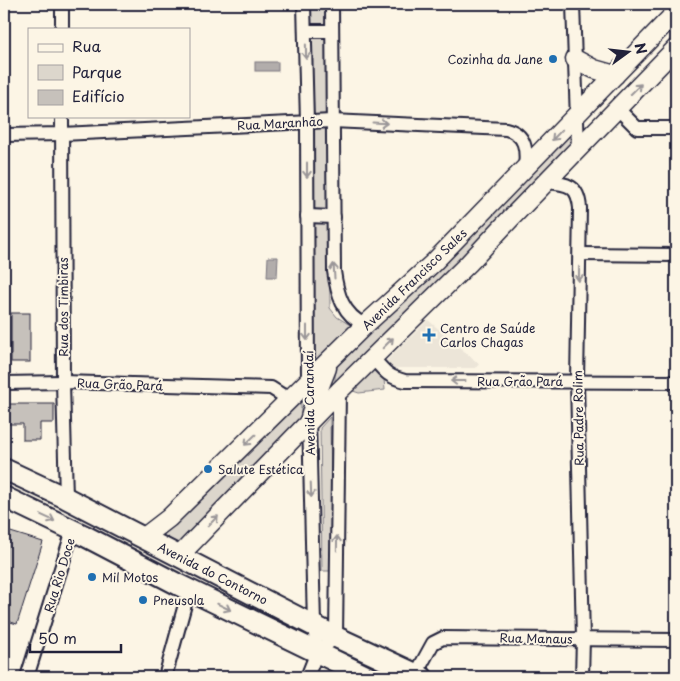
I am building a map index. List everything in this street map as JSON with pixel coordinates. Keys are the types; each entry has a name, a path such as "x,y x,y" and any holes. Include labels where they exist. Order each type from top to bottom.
{"main road":[{"name":"Avenida do Contorno","path":"4,469 66,498 336,637 419,676"},
{"name":"Avenida do Contorno","path":"4,497 368,677"},
{"path":"79,533 116,545 155,563 170,562 178,556"}],"street":[{"path":"62,4 62,28"},
{"name":"Avenida Carandaí","path":"304,4 307,122 308,382 314,625 317,652"},
{"path":"332,4 334,271 340,300 347,312 356,321 365,325"},
{"path":"573,4 578,149"},
{"name":"Avenida Francisco Sales","path":"143,538 169,518 365,325 433,263 676,12"},
{"path":"306,32 332,31"},
{"path":"178,556 309,424 339,391 450,282 676,48"},
{"path":"575,59 594,69 615,75"},
{"path":"617,108 637,128 676,128"},
{"name":"Rua dos Timbiras","path":"62,118 63,382 66,498"},
{"name":"Rua Maranhão","path":"4,135 62,134 332,120 506,129 514,131 520,136 524,144 527,155 525,168"},
{"name":"Rua Padre Rolim","path":"548,182 563,183 571,186 576,191 580,208 577,381 583,639 582,677"},
{"path":"307,216 334,217"},
{"path":"580,254 676,255"},
{"path":"433,263 450,282"},
{"path":"309,424 321,382 334,357"},
{"name":"Rua Grão Pará","path":"373,358 393,378 405,381 676,382"},
{"name":"Rua Grão Pará","path":"4,383 63,382 271,388 282,394 284,406"},
{"path":"307,677 317,652 336,637 339,391"},
{"name":"Rua Rio Doce","path":"27,677 79,533"},
{"path":"165,677 189,590"},
{"path":"314,590 337,591"},
{"name":"Rua Manaus","path":"419,676 433,643 443,638 676,640"}],"shaded area":[{"path":"255,62 278,62 278,71 255,71"},
{"path":"268,257 278,257 277,277 267,277"},
{"name":"Centro de Saúde Carlos Chagas","path":"428,320 479,364 476,368 386,368 384,363"}],"green space":[{"path":"310,4 327,4 328,26 310,26"},
{"path":"309,35 328,35 327,117 311,118"},
{"path":"310,125 328,125 330,210 312,211"},
{"path":"572,126 572,147 365,359 384,379 385,390 359,393 335,385 335,365"},
{"path":"314,220 329,221 330,308 337,317 355,328 313,369"},
{"path":"301,399 301,424 177,548 158,541"},
{"path":"330,417 332,571 322,571 320,428"}],"building":[{"path":"11,313 30,313 30,362 11,362"},
{"path":"4,404 54,404 54,423 40,423 40,440 23,440 23,424 4,424"},
{"path":"4,530 43,542 17,624 4,620"}],"place":[{"name":"Cozinha da Jane","path":"553,59"},
{"name":"Centro de Saúde Carlos Chagas","path":"429,335"},
{"name":"Salute Estética","path":"208,469"},
{"name":"Mil Motos","path":"92,577"},
{"name":"Pneusola","path":"143,600"}]}
